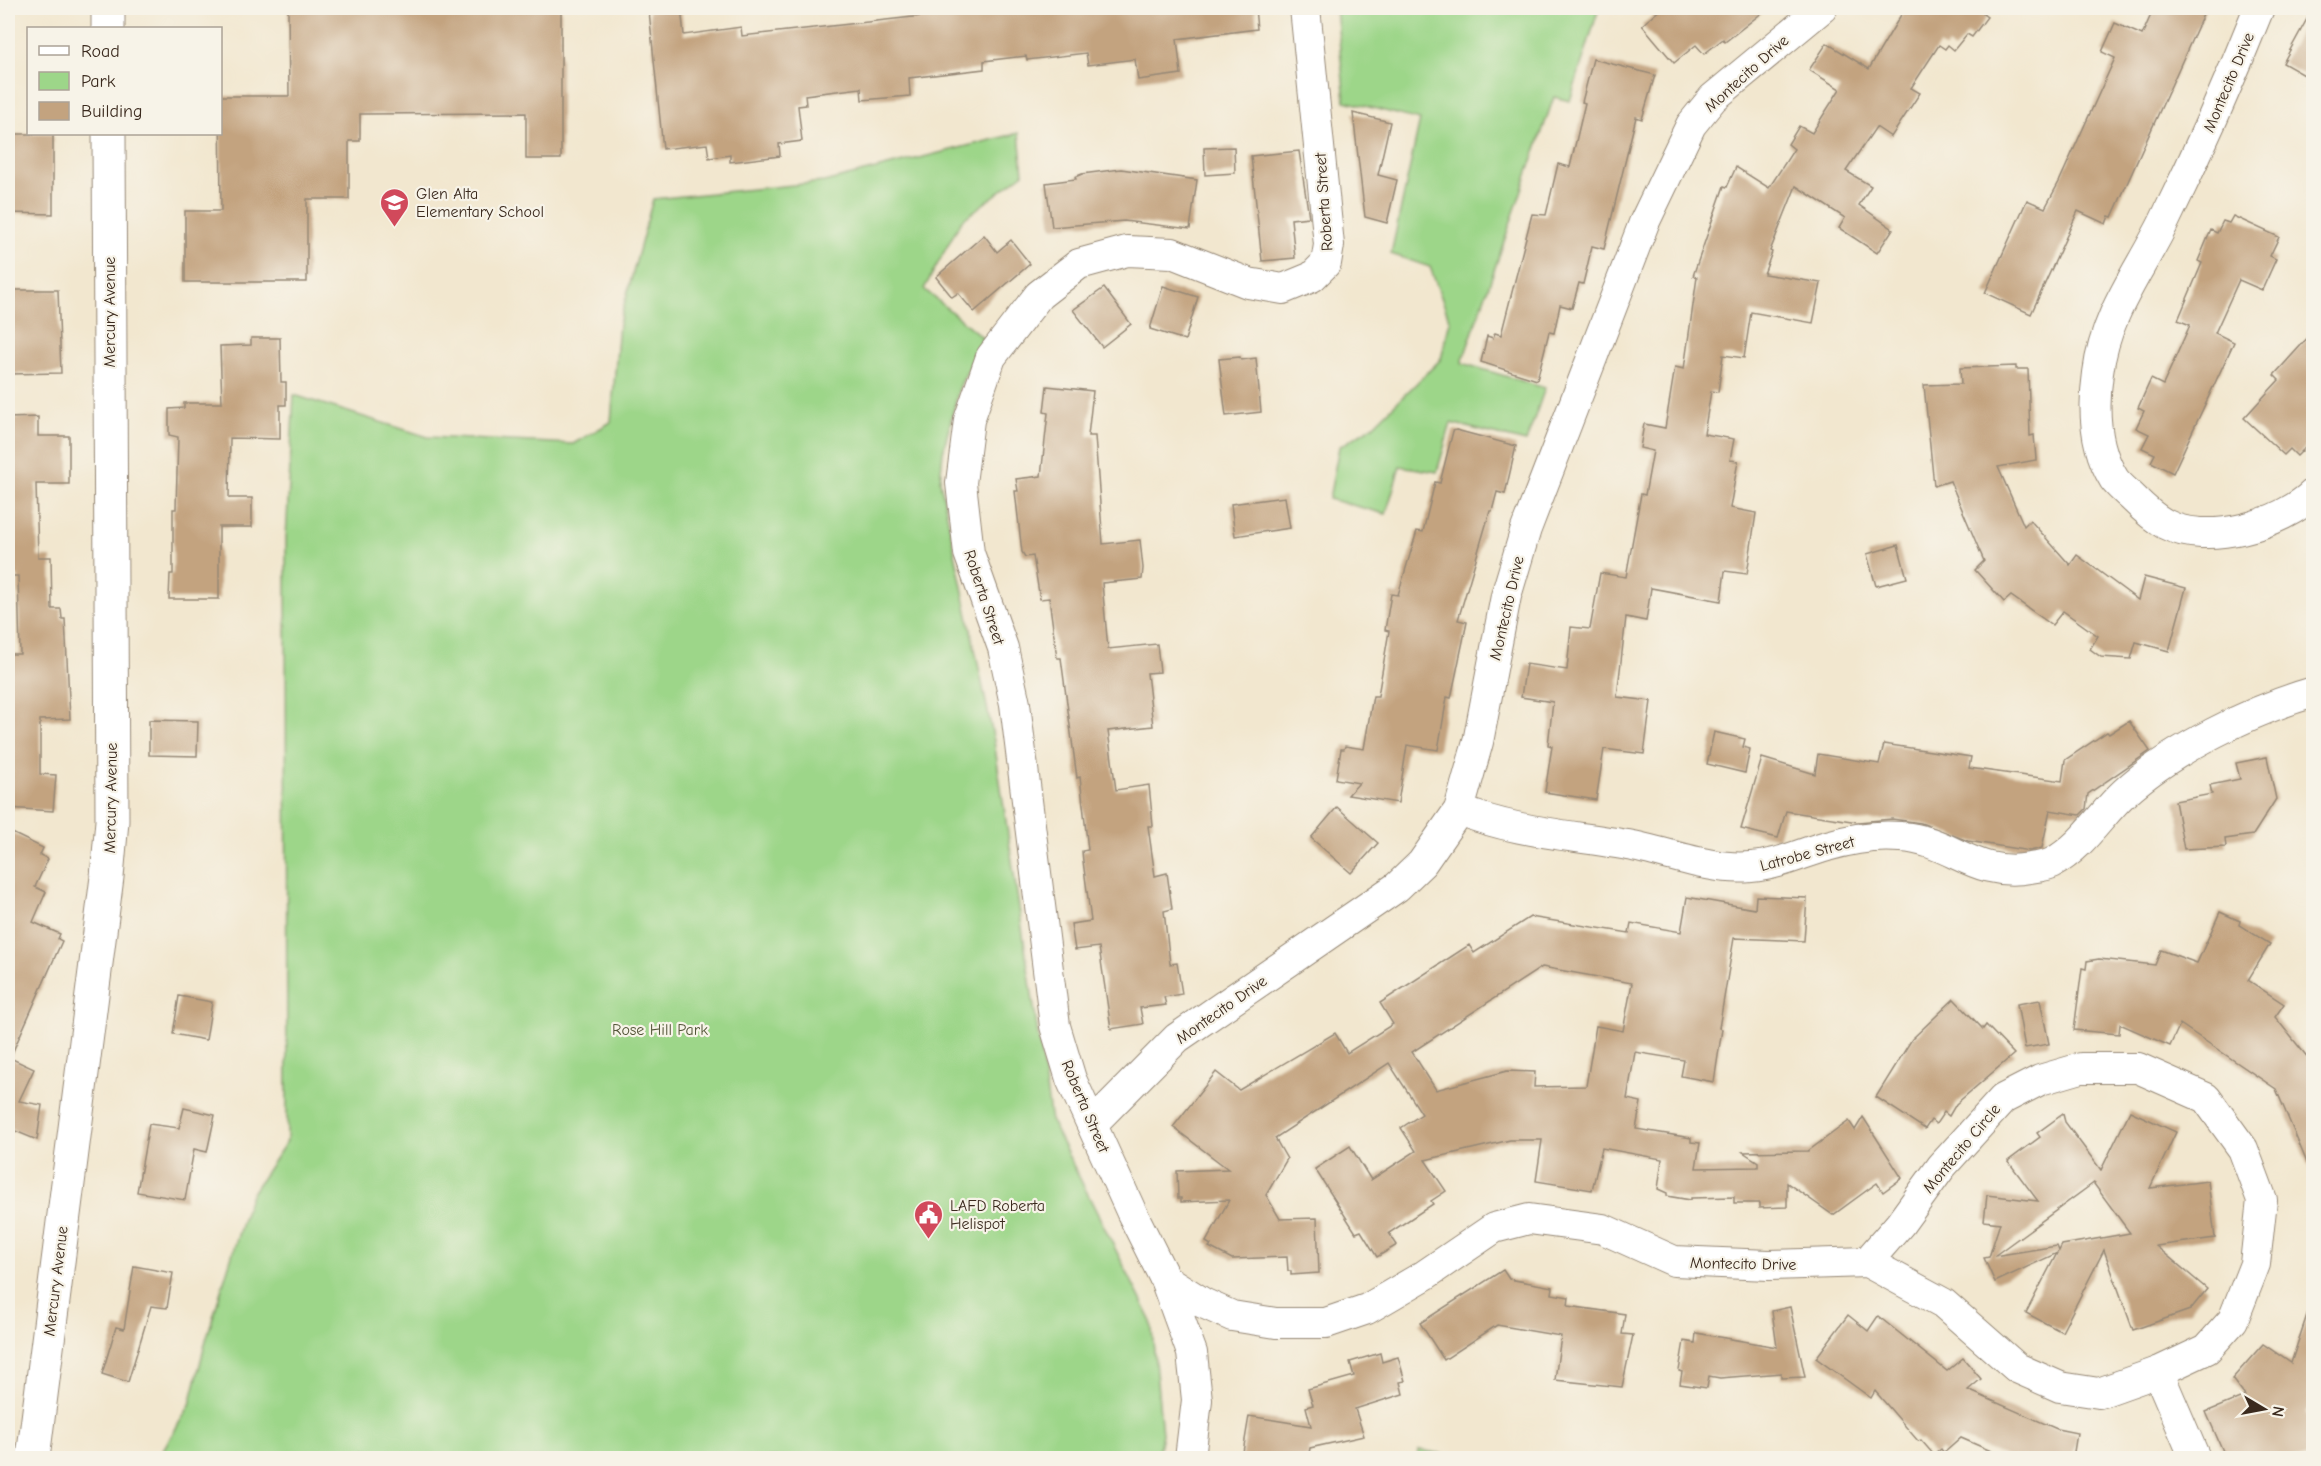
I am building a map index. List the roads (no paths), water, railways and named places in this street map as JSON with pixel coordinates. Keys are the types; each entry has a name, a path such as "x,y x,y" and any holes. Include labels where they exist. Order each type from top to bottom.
{"street":[{"path":"108,8 108,27"},
{"name":"Roberta Street","path":"1190,1458 1197,1400 1192,1353 1165,1279 1131,1211 1071,1079 1055,1026 1015,704 1003,648 969,553 961,483 969,420 991,357 1038,295 1079,264 1127,251 1172,253 1248,283 1283,289 1312,277 1326,263 1329,246 1305,8"},
{"name":"Montecito Drive","path":"1092,1124 1177,1038 1398,887 1422,863 1460,810 1478,742 1506,596 1526,529 1644,222 1691,125 1713,98 1822,8"},
{"name":"Montecito Drive","path":"2259,8 2212,120 2162,226 2112,314 2098,369 2094,411 2100,445 2114,479 2142,506 2166,524 2195,533 2238,530 2257,526 2313,493"},
{"name":"Mercury Avenue","path":"33,1458 107,877 112,821 109,135"},
{"name":"Latrobe Street","path":"1460,810 1498,824 1628,845 1719,865 1750,868 1783,862 1828,846 1869,837 1903,837 1944,848 1982,867 2008,872 2051,864 2081,842 2126,791 2198,740 2313,692"},
{"name":"Montecito Circle","path":"1867,1262 1900,1224 1942,1166 2003,1099 2040,1080 2081,1068 2138,1068 2206,1098 2243,1149 2262,1200 2255,1264 2234,1320 2207,1349 2158,1372"},
{"name":"Montecito Drive","path":"1165,1279 1203,1303 1232,1316 1276,1323 1326,1323 1368,1309 1425,1275 1494,1228 1529,1219 1603,1229 1674,1262 1769,1264 1867,1262 1943,1303 2017,1368 2060,1387 2099,1393 2158,1372"},
{"path":"2158,1372 2195,1458"}],"place":[{"name":"Glen Alta Elementary School","path":"395,228"},
{"name":"LAFD Roberta Helispot","path":"929,1240"}],"park label":[{"name":"Rose Hill Park","path":"660,1029"}]}
